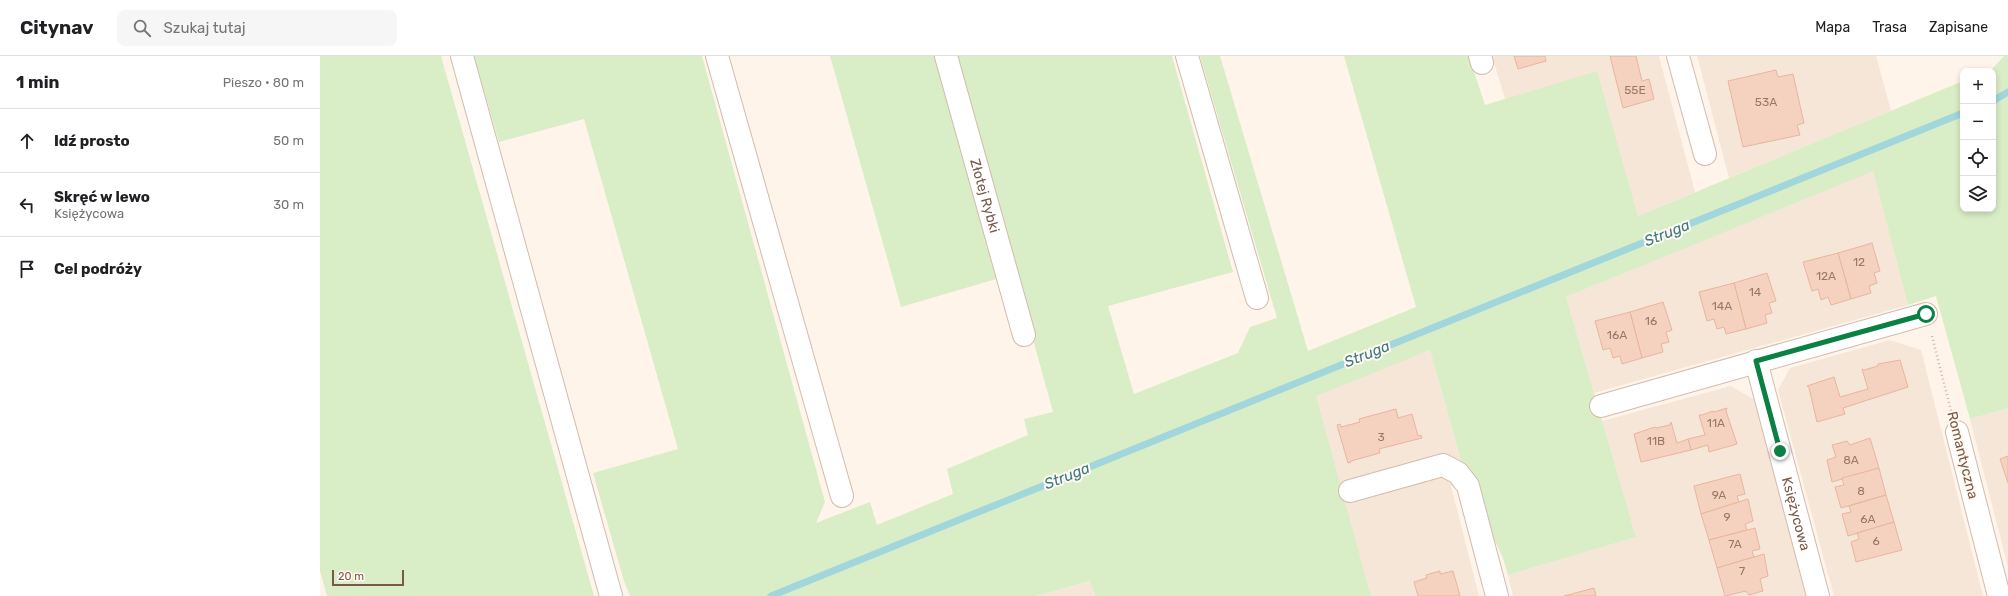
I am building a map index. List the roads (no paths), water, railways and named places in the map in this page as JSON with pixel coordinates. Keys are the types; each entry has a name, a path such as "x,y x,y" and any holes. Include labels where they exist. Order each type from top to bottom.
{"street":[{"path":"462,56 611,596"},
{"path":"717,56 842,496"},
{"name":"Złotej Rybki","path":"946,56 1024,335"},
{"path":"1187,56 1257,298"},
{"path":"1678,56 1705,154"},
{"path":"1601,406 1926,314"},
{"name":"Księżycowa","path":"1756,361 1818,596"},
{"name":"Romantyczna","path":"1957,432 1999,596"},
{"path":"1350,491 1443,465 1458,473 1468,486 1495,588"}],"waterway":[{"name":"Struga","path":"1996,99 2008,92"},
{"name":"Struga","path":"771,596 1960,114"}]}
